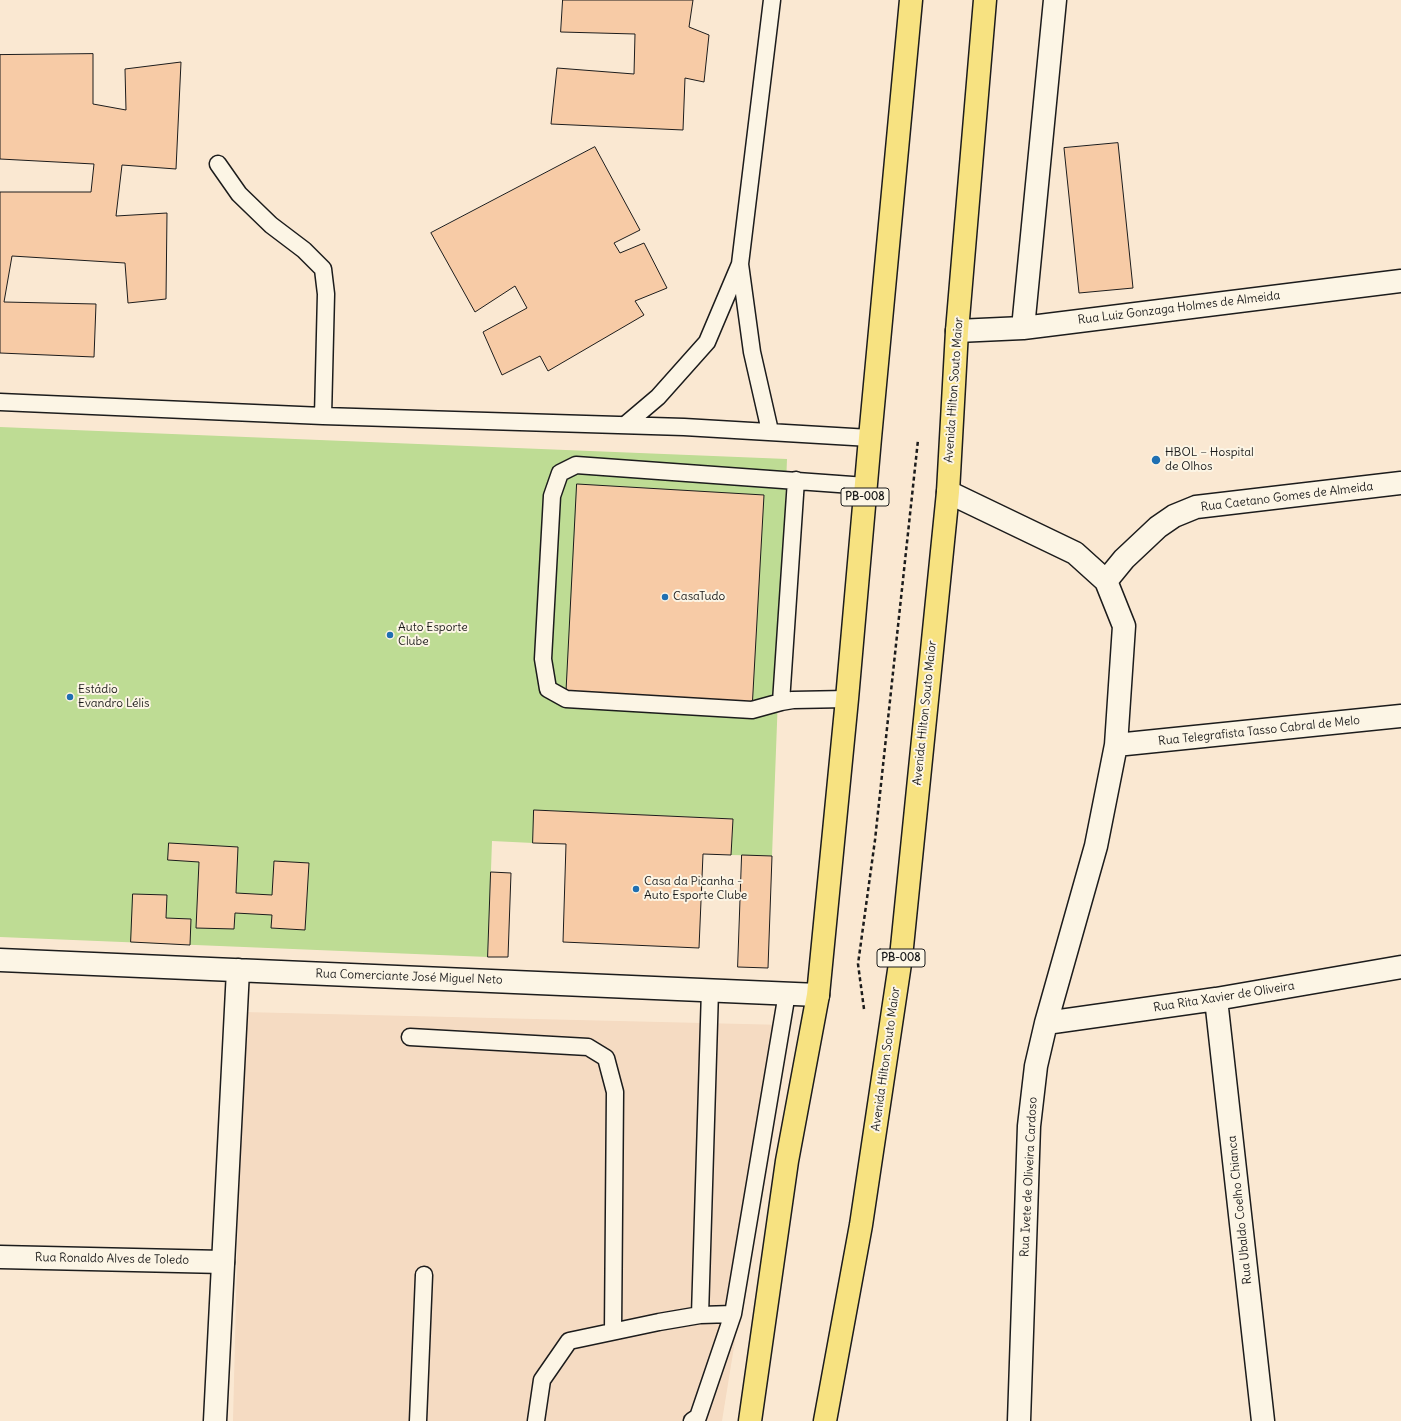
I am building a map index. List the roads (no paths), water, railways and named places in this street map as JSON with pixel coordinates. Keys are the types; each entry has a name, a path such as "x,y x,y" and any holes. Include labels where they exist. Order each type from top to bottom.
{"main road":[{"name":"PB-008","path":"750,1421 787,1161 818,995 847,699 910,0"},
{"name":"Avenida Hilton Souto Maior","path":"825,1421 861,1224 901,957 948,492 957,331 985,0"}],"street":[{"path":"1023,328 1055,0"},
{"name":"Rua Luiz Gonzaga Holmes de Almeida","path":"957,331 1023,328 1401,281"},
{"name":"Rua Caetano Gomes de Almeida","path":"1106,581 1124,559 1158,526 1174,516 1196,507 1401,483"},
{"path":"948,492 1075,553 1106,581 1124,626 1116,745"},
{"name":"Rua Telegrafista Tasso Cabral de Melo","path":"1116,745 1401,716"},
{"name":"Rua Ivete de Oliveira Cardoso","path":"1019,1421 1029,1126 1036,1066 1046,1022 1096,846 1116,745"},
{"name":"Rua Comerciante José Miguel Neto","path":"0,960 818,995"},
{"name":"Rua Rita Xavier de Oliveira","path":"1046,1022 1216,999 1401,967"},
{"path":"215,1421 238,970"},
{"name":"Rua Ubaldo Coelho Chianca","path":"1216,999 1263,1421"},
{"name":"Rua Ronaldo Alves de Toledo","path":"0,1257 223,1262"}],"lane":[{"path":"770,432 752,352 740,264 772,0"},
{"path":"218,164 239,194 271,225 304,250 322,268 326,294 323,416"},
{"path":"625,425 658,397 707,342 740,264"},
{"path":"0,402 323,416 625,425 870,438"},
{"path":"847,699 793,700 752,710 566,699 548,689 543,659 552,496 560,473 576,465 866,486"},
{"path":"781,702 796,480"},
{"path":"700,1315 710,990"},
{"path":"692,1421 698,1417 732,1314 787,993"},
{"path":"410,1037 588,1047 606,1058 614,1092 613,1332"},
{"path":"418,1421 424,1274"},
{"path":"536,1421 542,1380 569,1341 700,1315 732,1314"}],"place":[{"name":"HBOL – Hospital de Olhos","path":"1156,460"},
{"name":"CasaTudo","path":"665,597"},
{"name":"Auto Esporte Clube","path":"390,635"},
{"name":"Estádio Evandro Lélis","path":"70,697"},
{"name":"Casa da Picanha - Auto Esporte Clube","path":"636,889"}]}
